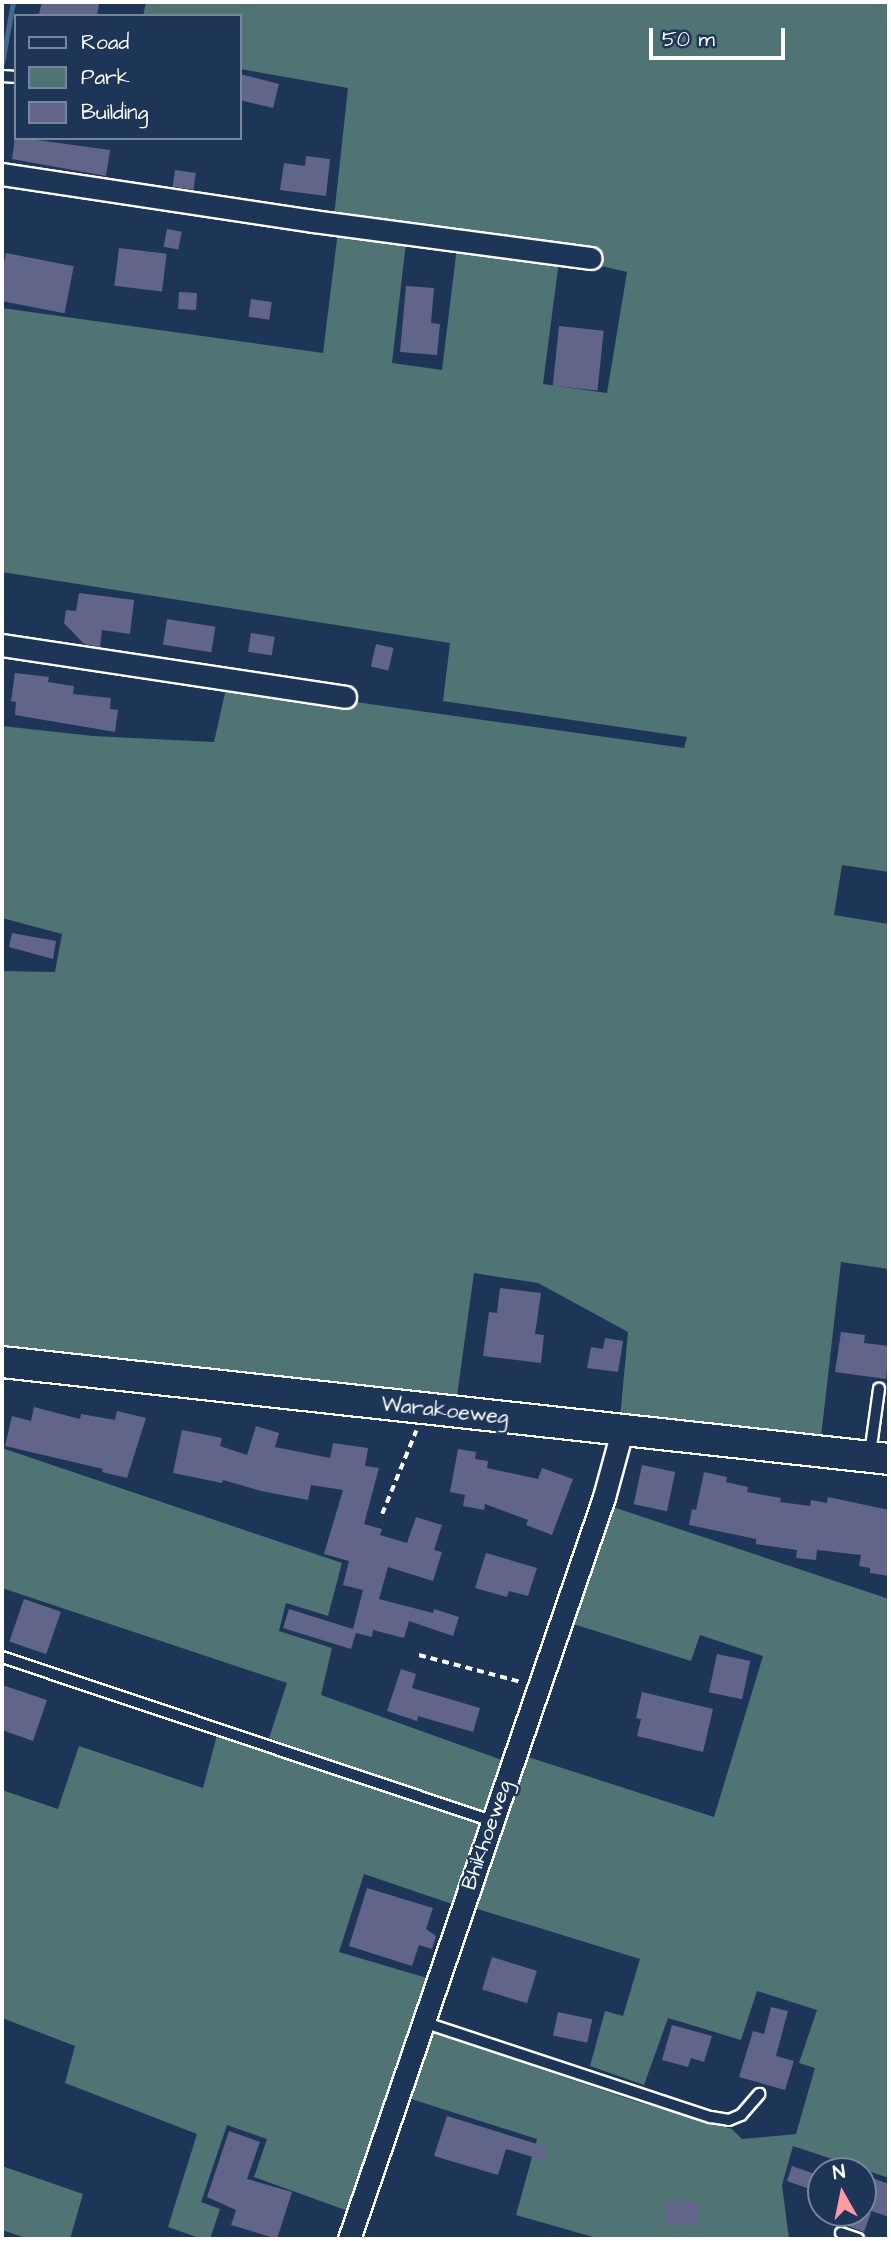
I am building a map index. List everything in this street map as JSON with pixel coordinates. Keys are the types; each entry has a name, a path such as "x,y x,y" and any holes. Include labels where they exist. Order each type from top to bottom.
{"street":[{"path":"2,174 326,223 592,258"},
{"path":"2,645 345,697"},
{"name":"Warakoeweg","path":"2,1362 880,1458"},
{"name":"Bhikhoeweg","path":"349,2239 604,1497 622,1431"}],"lane":[{"path":"879,1389 880,1458"},
{"path":"2,1657 492,1821"},
{"path":"423,2022 711,2117 729,2120 741,2115 759,2094"},
{"path":"841,2233 858,2239"}],"path":[{"path":"382,1514 417,1429 419,1408"},
{"path":"419,1655 537,1687"}],"green space":[{"path":"146,2 889,2 889,872 842,865 834,915 889,924 889,1269 841,1262 821,1437 620,1418 628,1332 538,1283 474,1273 456,1403 2,1353 2,971 55,972 62,934 2,918 2,726 93,736 214,742 227,684 684,748 687,737 443,701 450,643 2,572 2,308 323,353 338,231 406,243 392,363 442,370 457,247 559,261 543,384 607,393 627,272 601,266 602,253 334,216 348,88 242,69 242,14 143,14"},
{"path":"2,1448 342,1563 328,1616 286,1603 279,1631 332,1648 321,1695 502,1760 485,1813 269,1738 287,1683 2,1588"},
{"path":"607,1505 889,1599 889,2178 877,2174 877,2157 826,2157 793,2146 782,2185 789,2239 600,2239 516,2215 537,2139 405,2097 426,2030 635,2101 732,2129 742,2139 796,2134 815,2068 799,2063 817,2010 757,1991 741,2040 668,2018 644,2085 590,2066 605,2011 623,2016 640,1959 468,1906 522,1755 714,1817 763,1656 700,1635 691,1661 570,1623"},
{"path":"217,1735 483,1823 455,1905 364,1874 339,1952 427,1978 348,2211 254,2177 267,2139 227,2125 201,2202 220,2209 210,2239 202,2239 168,2227 197,2134 65,2083 75,2046 2,2018 2,1790 58,1809 79,1746 203,1788"},
{"path":"2,2166 83,2194 70,2239 29,2239 2,2230"}],"building":[{"path":"42,2 99,3 97,14 39,14"},
{"path":"242,75 279,84 273,108 242,100"},
{"path":"15,140 37,140 110,150 106,176 12,159"},
{"path":"306,156 330,159 326,196 280,190 284,163 305,166"},
{"path":"175,170 196,173 193,190 173,187"},
{"path":"167,229 182,232 178,250 164,247"},
{"path":"119,248 167,254 162,292 114,286"},
{"path":"6,253 74,266 65,313 2,301 2,274"},
{"path":"406,286 434,288 431,323 440,324 437,355 400,352"},
{"path":"179,292 197,293 196,310 178,309"},
{"path":"251,299 272,302 269,320 248,317"},
{"path":"559,326 604,331 597,390 553,386"},
{"path":"79,593 134,600 130,634 102,630 100,647 84,644 64,623 66,610 76,611"},
{"path":"167,619 215,627 211,652 163,645"},
{"path":"251,633 275,637 272,656 248,652"},
{"path":"376,644 394,648 388,670 371,666"},
{"path":"15,673 49,677 48,682 74,686 73,694 111,698 110,709 118,710 115,732 15,715 16,702 11,701"},
{"path":"12,933 56,941 53,959 9,947"},
{"path":"500,1288 541,1293 535,1334 544,1335 541,1363 483,1356 489,1312 497,1313"},
{"path":"841,1332 865,1335 864,1343 889,1346 886,1379 835,1372"},
{"path":"605,1338 623,1341 618,1372 587,1368 591,1347 603,1349"},
{"path":"34,1407 80,1419 81,1414 115,1420 117,1411 146,1418 127,1478 102,1472 103,1469 5,1446 12,1416 31,1421"},
{"path":"256,1426 279,1433 275,1447 330,1458 333,1443 368,1448 365,1466 379,1468 364,1524 382,1529 380,1535 407,1543 416,1517 442,1525 434,1550 442,1552 433,1581 388,1567 379,1599 433,1613 434,1609 459,1617 453,1636 409,1621 404,1638 373,1630 372,1637 356,1633 351,1649 283,1628 289,1609 353,1629 363,1590 343,1585 349,1561 324,1554 343,1490 311,1485 308,1500 223,1480 222,1483 173,1473 182,1430 222,1438 220,1446 247,1455"},
{"path":"458,1449 476,1452 475,1459 488,1461 487,1468 538,1479 542,1468 573,1479 552,1535 526,1525 528,1520 485,1504 484,1510 463,1506 465,1495 450,1492"},
{"path":"642,1465 675,1472 667,1511 634,1504"},
{"path":"704,1472 727,1477 726,1482 748,1487 747,1492 781,1498 780,1502 810,1506 811,1500 827,1503 828,1497 889,1510 889,1576 870,1573 870,1568 859,1566 861,1555 817,1550 816,1560 796,1558 797,1550 756,1544 756,1539 689,1525 692,1509 696,1510"},
{"path":"486,1553 537,1568 528,1596 509,1591 507,1597 475,1588"},
{"path":"24,1599 61,1612 46,1654 9,1642"},
{"path":"717,1654 750,1661 742,1699 709,1692"},
{"path":"401,1669 416,1674 412,1688 480,1708 473,1732 418,1716 417,1721 387,1711"},
{"path":"2,1685 47,1700 33,1741 2,1730"},
{"path":"642,1692 713,1709 703,1752 637,1736 641,1719 636,1718"},
{"path":"367,1888 433,1908 426,1929 436,1936 432,1949 419,1945 412,1966 349,1946"},
{"path":"492,1957 537,1971 527,2003 482,1990"},
{"path":"771,2007 788,2011 776,2056 794,2061 785,2090 739,2077 753,2031 764,2034"},
{"path":"558,2012 592,2019 587,2043 553,2035"},
{"path":"672,2025 712,2036 704,2062 691,2058 688,2067 662,2060"},
{"path":"447,2116 547,2147 543,2160 506,2149 498,2175 434,2156"},
{"path":"229,2131 260,2142 247,2179 292,2192 277,2239 231,2225 236,2210 207,2197"},
{"path":"792,2166 807,2171 807,2188 787,2181"},
{"path":"877,2180 889,2184 889,2217 877,2213"},
{"path":"667,2200 699,2202 697,2226 665,2224"},
{"path":"851,2227 866,2227 864,2232"}],"waterway":[{"path":"2,63 13,2"}]}
